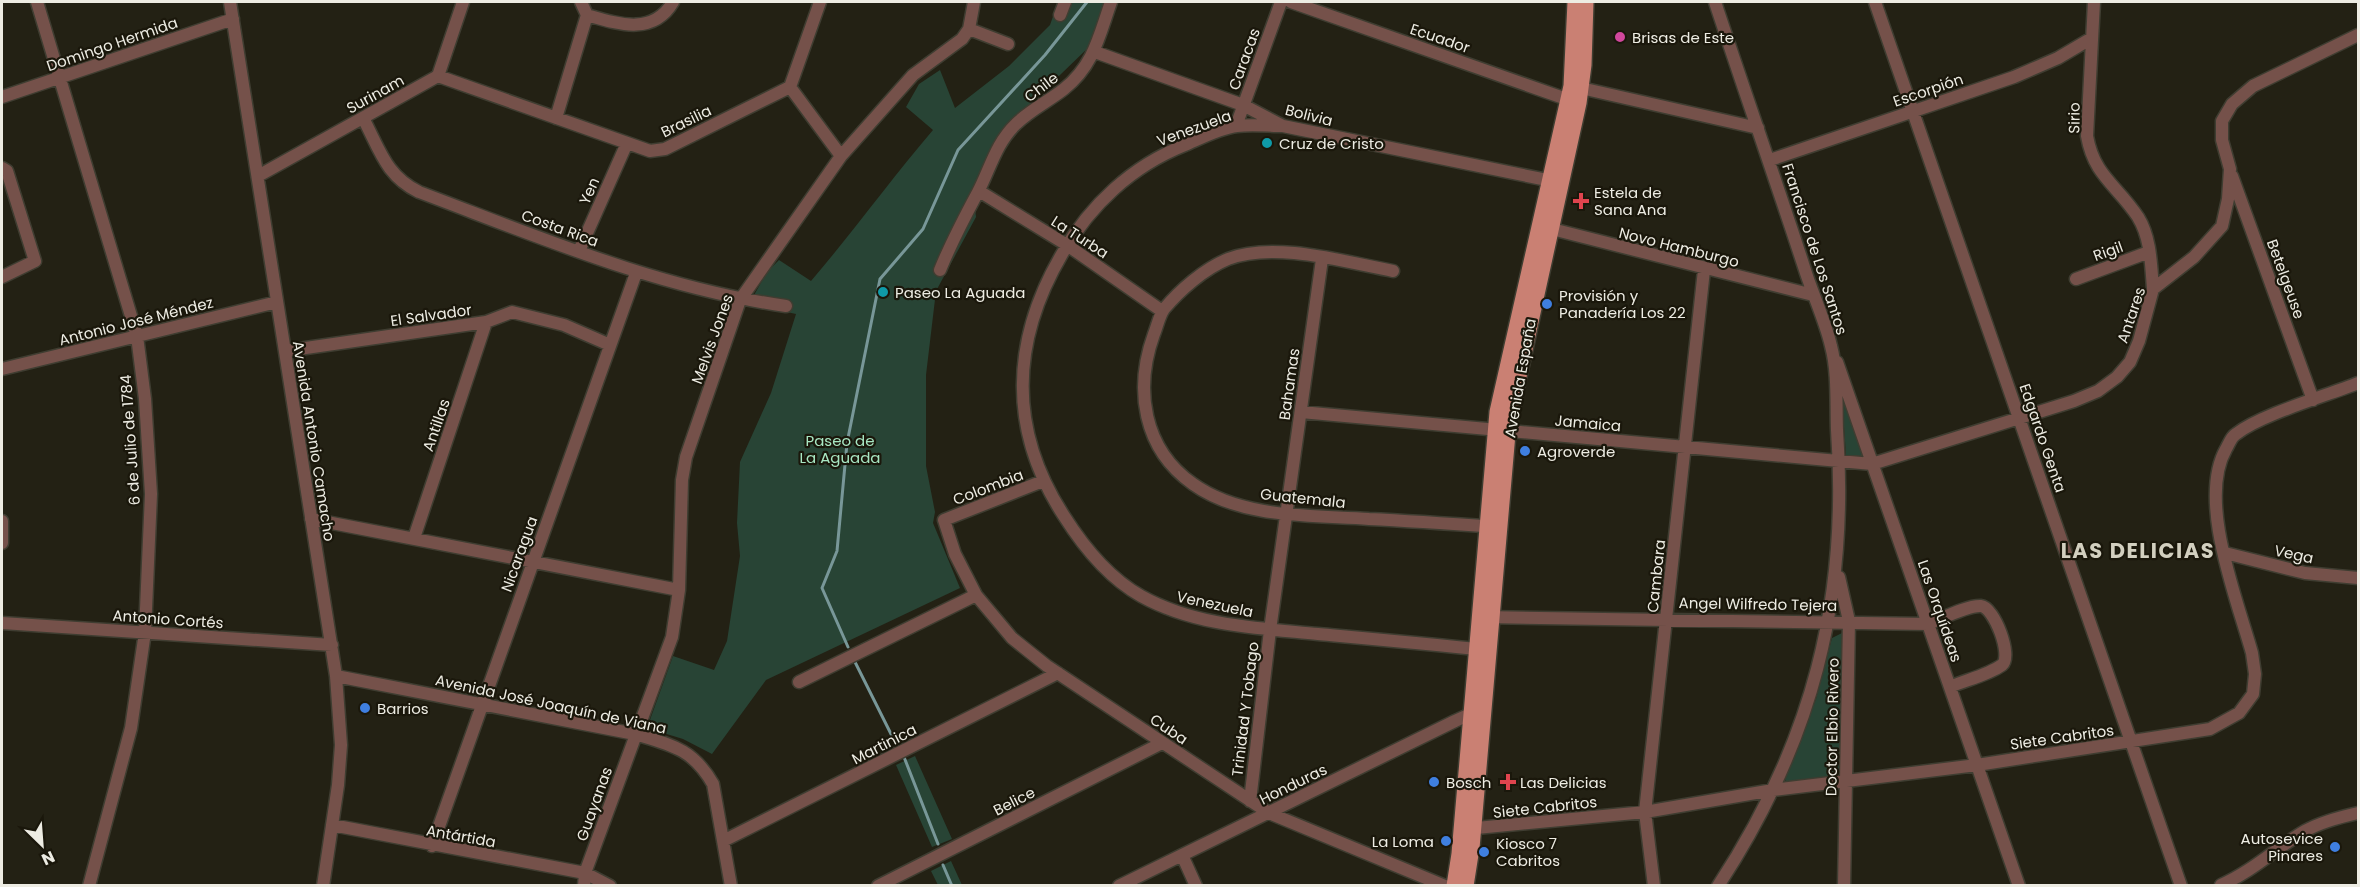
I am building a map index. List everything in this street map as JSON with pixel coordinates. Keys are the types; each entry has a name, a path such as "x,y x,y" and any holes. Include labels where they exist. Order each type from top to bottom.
{"main road":[{"name":"Avenida España","path":"1575,2 1575,94"},
{"name":"Avenida España","path":"1466,885 1468,829 1502,430 1575,94 1586,2"},
{"name":"Avenida España","path":"1454,885 1468,829"}],"street":[{"name":"6 de Julio de 1784","path":"37,2 137,336 145,399 151,494 145,632 131,728 89,885"},
{"name":"Avenida Antonio Camacho","path":"230,2 336,676 341,745 323,885"},
{"path":"438,76 463,2"},
{"path":"556,118 587,15 581,2"},
{"path":"587,15 618,24 643,25 665,13 673,2"},
{"path":"820,2 790,87 841,156"},
{"path":"975,2 969,29 1008,44"},
{"path":"1060,15 1065,2"},
{"name":"Chile","path":"940,270 960,221 978,191 998,147 1016,124 1065,89 1086,68 1095,52 1111,2"},
{"name":"Caracas","path":"1236,126 1281,2"},
{"name":"Ecuador","path":"1291,2 1575,94 1758,128"},
{"name":"Francisco de Los Santos","path":"1714,2 1770,160 1813,296 1832,347 1839,461 1837,570 1830,620 1811,696 1773,790 1743,848 1718,885"},
{"name":"Edgardo Genta","path":"1875,2 2181,885"},
{"name":"Sirio","path":"2094,2 2087,136 2090,153 2097,168 2112,183 2138,218 2146,234 2153,289"},
{"name":"Domingo Hermida","path":"2,97 233,19"},
{"name":"Melvis Jones","path":"635,734 672,637 679,590 682,480 686,457 740,300 841,156 913,75 955,47 969,29"},
{"name":"Antares","path":"1872,464 2074,401 2098,391 2117,377 2130,362 2139,341 2153,289 2202,250 2222,226 2228,199 2230,169 2222,140 2222,121 2241,94 2358,35"},
{"name":"Escorpión","path":"1770,160 2014,77 2058,58 2092,38"},
{"name":"Bolivia","path":"1095,52 1244,105 1283,126 1555,181"},
{"name":"Surinam","path":"258,176 438,76"},
{"name":"Brasilia","path":"438,76 650,152 666,149 790,87"},
{"name":"Costa Rica","path":"363,118 390,170 400,183 636,273 740,300 786,306"},
{"name":"Venezuela","path":"1283,126 1236,126 1163,153 1134,172 1084,219 1043,286 1031,320 1022,366 1028,433 1043,481 1075,534 1092,555 1139,594 1176,613 1218,623 1270,630 1483,650"},
{"name":"Yen","path":"579,252 627,143"},
{"path":"2,168 7,171 35,261 2,277"},
{"name":"Betelgeuse","path":"2230,169 2313,400"},
{"name":"La Turba","path":"978,191 1067,245 1162,311"},
{"name":"Novo Hamburgo","path":"1545,228 1813,296"},
{"name":"Guatemala","path":"1393,270 1259,252 1228,259 1201,274 1162,311 1148,351 1142,388 1148,423 1158,446 1175,468 1193,484 1220,498 1250,507 1287,513 1494,527"},
{"name":"Rigil","path":"2076,279 2150,252"},
{"name":"Bahamas","path":"1287,513 1322,259"},
{"name":"Cambara","path":"1654,885 1645,812 1704,270"},
{"name":"Nicaragua","path":"432,846 531,562 636,273"},
{"name":"Antonio José Méndez","path":"2,369 278,302"},
{"name":"El Salvador","path":"285,351 486,322 512,312 564,325 610,345"},
{"name":"Antillas","path":"414,538 486,322"},
{"name":"Las Orquídeas","path":"1832,347 2019,885"},
{"name":"Siete Cabritos","path":"1468,829 1645,812 1773,790 1977,765 2210,729 2239,713 2253,694 2255,674 2252,653 2217,525 2214,488 2220,459 2234,435 2258,422 2358,383"},
{"name":"Jamaica","path":"1301,412 1872,464"},
{"name":"Colombia","path":"944,520 1043,481"},
{"name":"Trinidad Y Tobago","path":"1250,801 1270,630 1287,513"},
{"path":"312,519 679,590"},
{"name":"Cuba","path":"944,520 955,554 976,595 1012,638 1058,673 1269,813 1445,885"},
{"path":"2,521 2,543"},
{"name":"Vega","path":"2225,553 2305,573 2358,578"},
{"name":"Doctor Elbio Rivero","path":"1837,570 1849,621 1844,885"},
{"path":"800,682 976,595"},
{"path":"1928,624 1974,606 1984,606 1992,612 2001,635 2007,654 2002,664 1950,687"},
{"name":"Angel Wilfredo Tejera","path":"1486,617 1830,620 1928,624"},
{"name":"Antonio Cortés","path":"2,622 332,645"},
{"name":"Martinica","path":"723,841 1058,673"},
{"name":"Avenida José Joaquín de Viana","path":"336,676 635,734 678,747 692,755 705,769 713,784 731,885"},
{"name":"Honduras","path":"1119,885 1455,721 1477,717"},
{"name":"Guayanas","path":"585,879 635,734"},
{"name":"Belice","path":"878,885 1162,743"},
{"path":"2220,885 2254,868 2306,831 2357,809"},
{"name":"Antártida","path":"332,825 610,885"},
{"path":"1182,855 1196,885"},
{"path":"2242,885 2254,868"}],"green space":[{"name":"Paseo de La Aguada","path":"1058,2 1105,2 1090,46 1004,129 973,189 976,217 936,291 926,375 926,466 935,512 933,523 960,588 766,680 712,754 683,739 647,728 673,656 714,670 727,641 740,556 737,523 740,462 771,393 796,314 749,304 767,272 779,260 811,281 933,130 906,107 919,84 940,70 955,108 1009,66 1050,25"},
{"path":"1842,399 1845,399 1862,457 1846,455"},
{"path":"1844,632 1840,772 1835,777 1786,783 1785,779 1816,699 1832,638"},
{"path":"915,756 952,839 932,847 896,765"},
{"path":"951,861 962,885 938,885 931,871"}],"waterway":[{"path":"848,647 822,588 837,551 847,443 880,279 923,229 958,150 1045,55 1087,2"},
{"path":"855,662 895,742"},
{"path":"904,757 938,844"},
{"path":"943,865 952,886"}],"place":[{"name":"Brisas de Este","path":"1620,37"},
{"name":"Cruz de Cristo","path":"1267,143"},
{"name":"Estela de Sana Ana","path":"1581,201"},
{"name":"Paseo La Aguada","path":"883,292"},
{"name":"Provisión y Panadería Los 22","path":"1547,304"},
{"name":"Agroverde","path":"1525,451"},
{"name":"Barrios","path":"365,708"},
{"name":"Bosch","path":"1434,782"},
{"name":"Las Delicias","path":"1508,782"},
{"name":"La Loma","path":"1446,841"},
{"name":"Autosevice Pinares","path":"2335,847"},
{"name":"Kiosco 7 Cabritos","path":"1484,852"}],"district":[{"name":"LAS DELICIAS","path":"2138,550"}]}
